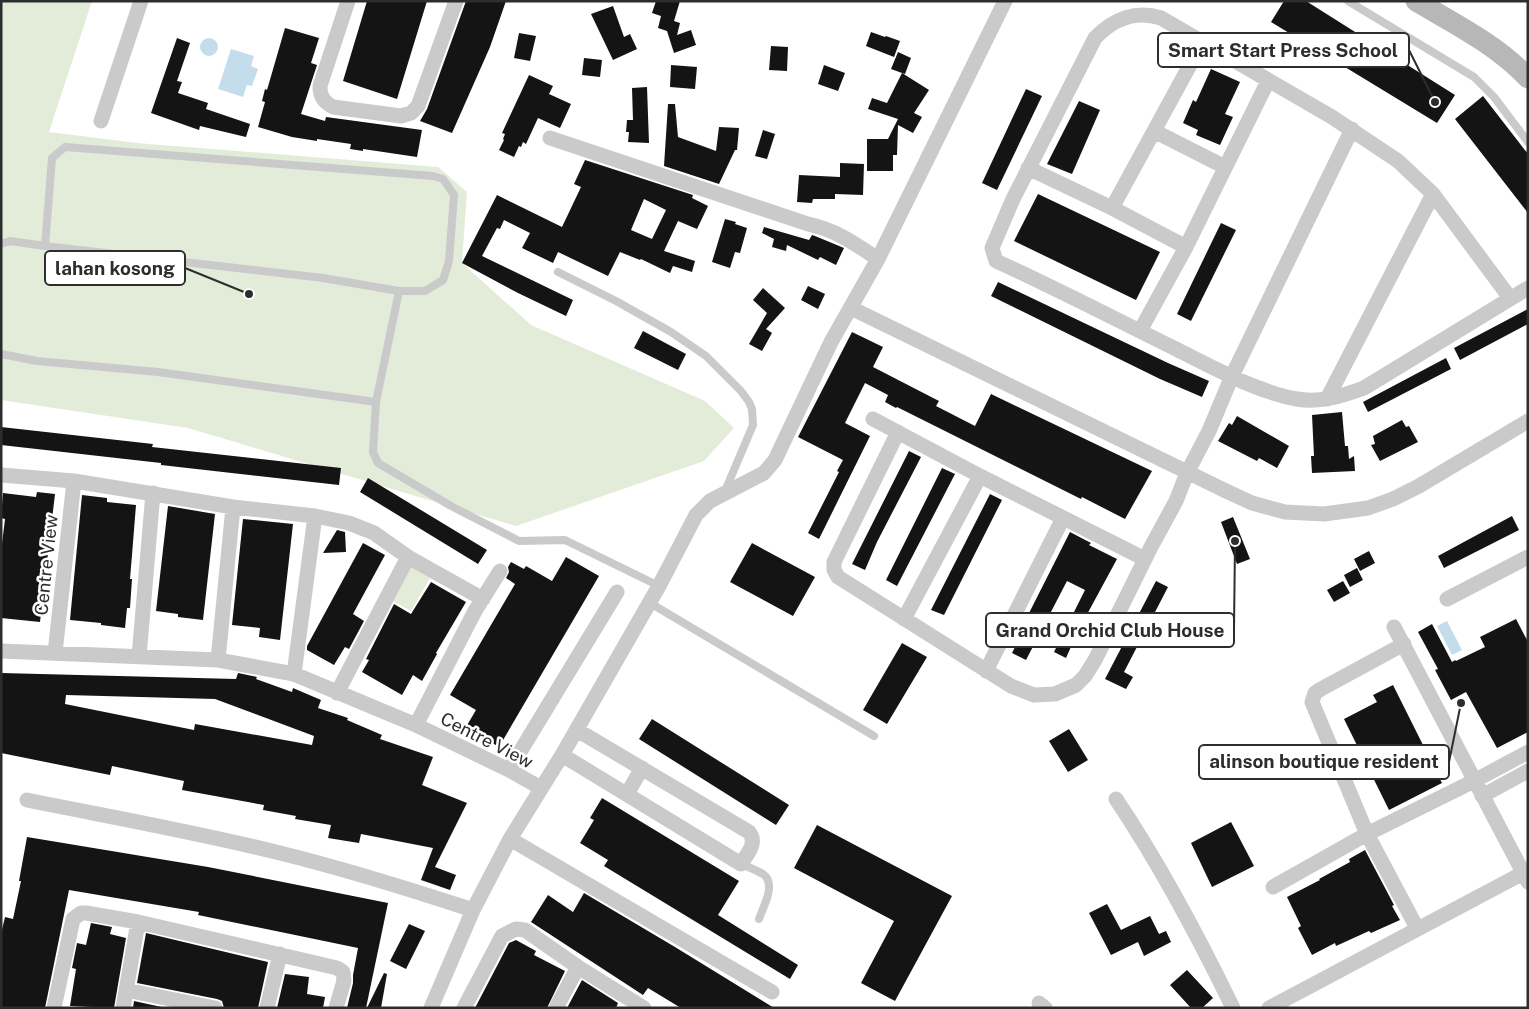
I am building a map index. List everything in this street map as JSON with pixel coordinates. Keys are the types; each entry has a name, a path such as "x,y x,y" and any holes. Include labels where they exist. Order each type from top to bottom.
{"street":[{"path":"101,121 140,1"},
{"path":"348,1 320,86 321,97 333,107 392,116 411,113 418,106 456,1"},
{"path":"431,1008 473,910 510,839 577,730 650,603 696,515 710,501 764,473 775,460 831,342 878,259 1005,1"},
{"path":"1416,1 1467,31 1525,71"},
{"path":"1510,298 1433,194 1398,161 1352,129 1161,18 1150,15 1133,15 1112,23 1095,38 1028,168 992,248 996,261 1232,376 1280,395 1298,399 1327,399 1339,397 1364,388 1528,288"},
{"path":"1112,208 1202,43"},
{"path":"1140,331 1186,248 1268,80"},
{"path":"898,432 834,562 834,570 838,576 1011,686 1034,696 1055,694 1076,685 1085,676 1095,660 1176,501 1232,376 1352,129"},
{"path":"1154,130 1225,167"},
{"path":"550,138 808,224 824,227 839,233 878,259"},
{"path":"1028,168 1112,208 1186,248"},
{"path":"1327,399 1433,194"},
{"path":"850,308 1188,473 1252,503 1285,512 1324,514 1368,508 1393,499 1419,486 1528,421"},
{"path":"873,420 1145,559"},
{"path":"1,475 74,481 233,507 314,516 361,527 408,557 482,599"},
{"path":"904,619 980,476"},
{"name":"Centre View","path":"55,653 74,481"},
{"path":"139,657 153,493"},
{"path":"218,660 233,507"},
{"path":"294,674 314,516"},
{"path":"986,671 1063,518"},
{"path":"337,693 408,557"},
{"path":"1447,599 1528,557"},
{"name":"Centre View","path":"416,725 482,599 500,571"},
{"path":"509,770 616,592"},
{"path":"1269,1008 1417,928 1525,877 1394,627"},
{"path":"1404,644 1321,689 1313,697 1312,702 1367,834 1417,928"},
{"name":"Centre View","path":"1,651 218,660 294,674 416,725 509,770 541,788"},
{"path":"562,755 741,864 750,851 753,841 751,834 577,730"},
{"path":"1273,887 1367,834 1528,752"},
{"path":"627,794 642,768"},
{"path":"1482,796 1528,772"},
{"path":"1116,799 1142,839 1191,923 1233,1008"},
{"path":"27,800 176,829 280,853 364,876 473,910"},
{"path":"510,839 772,992"},
{"path":"54,1008 73,919 86,913 138,922 337,968 343,972 344,981 336,1008"},
{"path":"123,1008 138,922"},
{"path":"464,1008 502,936 516,929 525,930 578,967 644,1008"},
{"path":"267,1008 280,954"},
{"path":"556,1008 578,967"},
{"path":"126,990 215,1008"}],"lane":[{"path":"1348,1 1474,77 1494,98 1528,142"},
{"path":"1,244 10,241 46,246 323,278 399,291 425,292 443,280 449,261 454,195 443,179 433,176 65,147 52,158 46,246"},
{"path":"558,272 616,301 671,332 706,356 749,402 752,409 753,425 724,495"},
{"path":"399,291 376,402 373,452 378,463 451,506 519,541 565,540 659,586"},
{"path":"1,354 37,361 158,372 376,402"},
{"path":"650,603 874,736"},
{"path":"741,864 765,875 768,881 769,892 759,919"}],"green space":[{"path":"1,1 92,1 49,132 137,143 438,167 467,192 462,263 531,325 705,401 734,428 704,461 516,526 188,428 1,400"},
{"path":"410,566 430,578 411,611 391,600"}],"water":[{"path":"205,38 213,38 218,43 216,54 205,56 200,51 200,43"},
{"path":"231,49 254,56 251,66 258,69 252,86 247,85 243,97 218,89"},
{"path":"1447,621 1462,650 1452,655 1437,626"}],"building":[{"path":"367,1 427,1 397,99 343,81"},
{"path":"466,1 506,1 490,47 452,133 420,121 427,109"},
{"path":"656,1 680,1 674,21 680,23 677,35 691,30 696,45 674,53 667,31 658,28 661,16 652,13"},
{"path":"1284,1 1306,1 1455,95 1437,123 1271,22"},
{"path":"613,6 624,37 630,34 637,49 613,60 591,14"},
{"path":"285,28 319,38 311,63 317,65 301,114 325,121 326,117 422,130 417,157 363,149 363,151 350,149 351,144 292,137 258,127 265,102 262,101 265,89 267,90"},
{"path":"871,32 900,41 894,57 866,46"},
{"path":"519,33 536,36 530,61 514,58"},
{"path":"177,38 190,43 177,81 182,82 178,93 208,103 206,109 250,124 246,137 200,126 199,130 151,113"},
{"path":"771,46 788,47 787,71 769,70"},
{"path":"898,52 911,58 905,74 891,69"},
{"path":"584,58 602,60 600,77 582,75"},
{"path":"671,65 697,67 695,89 670,87"},
{"path":"824,65 845,73 838,91 818,84"},
{"path":"1211,69 1240,82 1225,114 1233,117 1220,145 1196,135 1198,130 1183,123 1193,100 1196,102"},
{"path":"902,73 929,90 914,113 922,117 913,133 898,125 897,155 893,155 893,171 867,171 867,139 888,139 898,119 868,109 872,98 887,103"},
{"path":"529,75 553,86 549,94 571,104 560,128 538,118 526,144 523,142 521,147 519,146 514,157 499,150 504,140 505,134 502,133"},
{"path":"647,87 649,143 628,142 629,132 626,132 627,120 633,120 632,88"},
{"path":"1026,89 1042,96 997,190 982,183"},
{"path":"1483,96 1528,154 1528,213 1455,119"},
{"path":"1079,101 1100,110 1072,174 1047,164"},
{"path":"668,104 675,104 678,137 716,151 719,127 739,128 737,150 735,150 719,184 664,166"},
{"path":"763,130 775,134 767,159 755,156"},
{"path":"585,160 693,195 692,198 708,206 697,229 678,221 664,251 695,261 692,272 673,266 670,273 641,259 620,252 608,276 558,252 553,263 522,248 530,233 504,220 500,229 497,228 482,256 573,300 566,316 462,263 497,195 562,227 581,187 574,184","holes":["644,199 666,210 652,239 631,230"]},
{"path":"840,163 864,164 863,195 835,194 835,199 813,199 812,203 797,202 799,175 840,177"},
{"path":"1038,194 1160,252 1136,300 1014,241"},
{"path":"725,219 747,228 740,253 735,252 730,268 712,262"},
{"path":"1221,223 1236,230 1191,321 1177,314"},
{"path":"764,227 809,240 812,235 844,248 836,265 820,257 818,260 787,245 786,251 772,247 774,239 762,233"},
{"path":"998,282 1209,381 1202,397 1160,379 991,296"},
{"path":"808,286 825,294 818,309 801,300"},
{"path":"763,288 785,308 766,329 772,333 762,351 749,344 767,313 753,300"},
{"path":"1528,309 1528,324 1460,360 1454,348"},
{"path":"643,331 686,354 678,370 634,348"},
{"path":"852,332 883,347 873,367 939,401 936,406 975,426 991,394 1152,471 1125,519 896,408 885,402 888,395 865,383 845,423 870,436 819,539 808,533 839,472 837,471 843,460 798,437"},
{"path":"1446,358 1451,369 1368,412 1363,402"},
{"path":"1342,412 1345,446 1348,446 1349,459 1354,456 1355,471 1312,473 1311,456 1314,456 1312,415"},
{"path":"1237,416 1289,446 1277,468 1259,458 1257,461 1218,441 1229,423 1232,425"},
{"path":"1402,420 1406,427 1409,426 1418,442 1380,461 1371,445 1375,444 1373,436"},
{"path":"1,427 153,444 152,447 341,468 339,485 1,445"},
{"path":"909,451 921,457 877,542 865,570 852,564"},
{"path":"942,468 955,474 897,586 886,580"},
{"path":"368,478 487,550 478,564 360,492"},
{"path":"37,492 55,494 40,622 1,618 1,552 5,519 1,518 3,493 36,497"},
{"path":"990,494 1002,500 944,615 931,610"},
{"path":"82,495 107,498 107,502 136,505 130,579 132,579 130,608 127,608 125,628 70,620"},
{"path":"168,506 215,514 203,620 178,617 178,614 156,611"},
{"path":"1512,516 1519,530 1444,568 1438,556"},
{"path":"1233,517 1250,559 1237,564 1221,522"},
{"path":"243,519 293,524 280,640 259,637 260,628 232,625"},
{"path":"337,530 345,532 346,552 323,553"},
{"path":"1070,532 1091,543 1089,545 1117,559 1078,631 1066,658 1054,652 1085,590 1067,581 1026,660 1012,653 1026,625 1024,623"},
{"path":"363,543 385,555 353,614 364,621 349,649 345,647 334,665 307,650 307,646"},
{"path":"752,543 815,577 793,616 730,582"},
{"path":"1369,551 1375,563 1360,571 1354,559"},
{"path":"566,557 599,576 499,747 466,727 476,710 450,695 515,584 506,578 511,562 524,569 526,566 552,581"},
{"path":"1357,568 1363,580 1350,587 1344,575"},
{"path":"1156,581 1168,587 1124,672 1133,677 1126,689 1105,679"},
{"path":"1343,581 1350,593 1334,602 1327,590"},
{"path":"431,582 466,602 422,681 413,675 402,695 362,672 369,660 366,659 394,604 411,614"},
{"path":"1516,619 1528,642 1528,732 1497,748 1466,692 1451,700 1435,670 1438,669 1418,632 1432,624 1452,662 1485,647 1480,637"},
{"path":"902,643 927,657 887,724 863,710"},
{"path":"1,673 236,679 238,673 257,677 256,679 292,692 293,688 321,700 318,708 348,718 347,720 382,735 380,739 433,757 422,785 467,803 435,867 456,875 450,890 421,880 433,848 361,834 359,843 328,838 331,825 295,819 296,816 263,810 264,805 182,790 184,781 112,766 110,775 1,753","holes":["66,695 215,699 314,736 312,745 195,724 194,730 65,704"]},
{"path":"1393,685 1442,783 1389,810 1344,719 1377,702 1373,695"},
{"path":"652,719 789,805 776,825 639,739"},
{"path":"1069,729 1088,760 1068,772 1049,741"},
{"path":"602,798 739,881 718,915 798,965 790,979 604,866 608,860 580,843 594,820 590,818"},
{"path":"1231,822 1254,866 1212,887 1191,843"},
{"path":"817,825 952,896 895,1001 861,983 894,921 794,868"},
{"path":"27,837 208,867 388,903 366,1008 347,1008 358,948 198,915 199,912 69,890 45,1008 1,1007 1,934 5,917 13,919"},
{"path":"1365,850 1400,920 1336,946 1335,943 1312,955 1298,928 1301,926 1287,897 1350,862 1349,859"},
{"path":"584,893 774,1008 681,1008 648,988 643,995 531,922 548,895 573,912"},
{"path":"1107,904 1121,930 1150,916 1159,934 1166,931 1171,942 1144,956 1138,942 1111,955 1089,913"},
{"path":"91,923 112,927 110,934 126,938 114,1008 70,1006 76,969 72,968 77,943 86,945"},
{"path":"409,924 425,931 406,969 390,961"},
{"path":"146,933 268,962 258,1008 224,1008 222,1001 217,999 137,983"},
{"path":"516,940 536,951 534,955 565,971 547,1008 475,1008 509,943"},
{"path":"1187,970 1213,998 1202,1008 1191,1008 1170,985"},
{"path":"384,973 387,974 381,1008 367,1008"},
{"path":"285,974 309,977 307,994 325,997 323,1008 277,1008"},
{"path":"582,980 618,1003 616,1008 567,1008"},
{"path":"134,1001 166,1008 133,1008"}],"place":[{"name":"Smart Start Press School","path":"1435,102"},
{"name":"lahan kosong","path":"249,294"},
{"name":"Grand Orchid Club House","path":"1235,541"},
{"name":"alinson boutique resident","path":"1461,703"}]}
